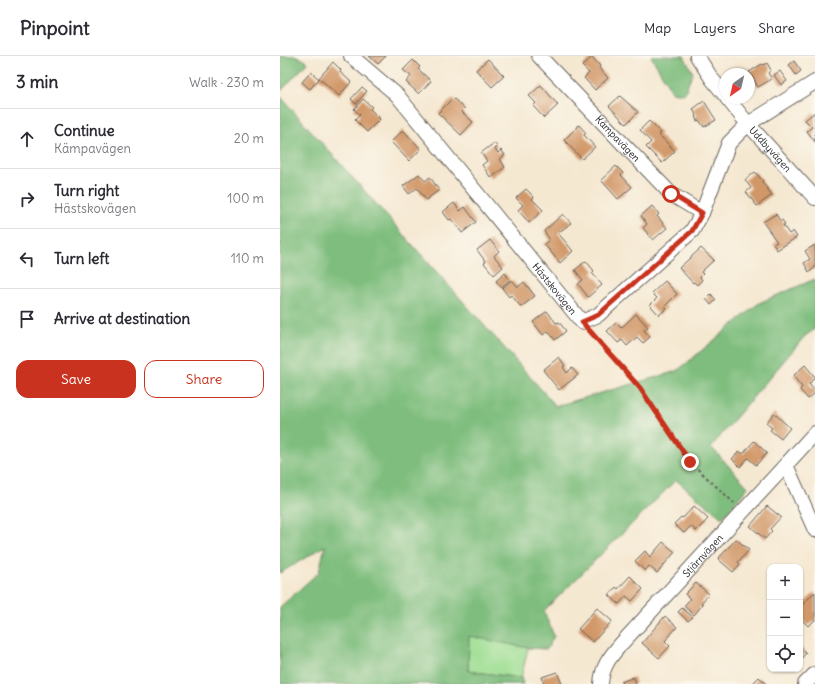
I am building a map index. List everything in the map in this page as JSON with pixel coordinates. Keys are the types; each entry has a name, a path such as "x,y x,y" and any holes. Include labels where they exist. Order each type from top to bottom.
{"street":[{"name":"Hästskovägen","path":"351,56 397,95 582,322 598,315 692,231 702,213 729,142 748,124 815,82"},
{"name":"Kämpavägen","path":"539,56 671,194 702,213"},
{"path":"697,56 719,88"},
{"name":"Uddbyvägen","path":"732,104 815,198"},
{"name":"Stjärnvägen","path":"601,684 601,676 606,662 621,644 815,433"},
{"path":"786,465 815,530"},
{"path":"805,684 815,674"}],"path":[{"path":"582,322 640,388 690,462 743,511"}],"green space":[{"path":"280,56 297,56 308,62 280,92"},
{"path":"651,56 684,56 693,73 684,94 672,92"},
{"path":"280,96 556,406 677,371 759,303 815,279 815,329 805,336 711,447 748,487 722,518 676,480 544,611 554,636 547,649 528,648 469,636 468,671 521,678 523,684 280,684 280,607 319,572 325,546 280,573"},
{"path":"469,636 528,648 521,678 468,671"}],"building":[{"path":"369,56 386,56 378,64"},
{"path":"592,57 608,78 595,90 584,78 589,73 582,66"},
{"path":"488,59 504,76 492,87 476,70"},
{"path":"413,60 420,67 418,69 431,81 419,94 406,82 411,76 403,70"},
{"path":"794,61 801,71 796,75 789,65"},
{"path":"333,62 341,70 340,72 351,82 339,96 319,78"},
{"path":"767,63 771,70 768,73 772,79 758,87 755,82 755,68 762,64"},
{"path":"780,71 787,81 781,85 774,75"},
{"path":"311,72 319,79 310,89 302,82"},
{"path":"541,85 558,105 544,118 533,106 536,103 529,96"},
{"path":"362,87 367,91 356,104 351,99"},
{"path":"620,96 638,112 626,124 609,106"},
{"path":"453,98 465,109 462,112 473,122 461,135 438,113"},
{"path":"363,99 372,107 370,109 380,119 367,132 355,120 360,115 354,109"},
{"path":"704,101 716,120 704,127 699,120 697,121 693,109"},
{"path":"815,112 815,142 807,131 812,127 805,120"},
{"path":"649,121 661,133 659,135 675,151 662,163 646,147 651,142 640,130"},
{"path":"579,125 586,133 584,135 595,147 582,159 564,140"},
{"path":"403,130 421,149 409,161 391,142"},
{"path":"494,143 498,147 495,149 498,153 501,150 505,155 500,159 505,167 491,178 482,165 487,161 481,153"},
{"path":"616,166 623,173 621,175 632,187 618,199 601,180"},
{"path":"755,172 772,195 757,206 746,192 751,188 745,180"},
{"path":"419,174 425,181 430,177 439,190 426,200 417,188 409,194 403,186"},
{"path":"526,189 534,197 532,199 543,210 529,223 518,210 523,205 516,198"},
{"path":"454,203 460,211 465,207 476,222 462,233 451,219 449,220 443,212"},
{"path":"652,206 659,214 657,216 667,228 653,240 643,228 647,224 641,216"},
{"path":"563,214 571,223 558,233 573,251 560,263 544,244 550,240 544,231"},
{"path":"776,214 780,221 782,220 785,224 783,225 789,234 793,231 797,237 777,250 773,244 777,242 763,222"},
{"path":"490,240 499,251 494,256 503,267 494,275 484,263 486,262 477,250"},
{"path":"815,245 815,268 809,272 804,263 810,259 805,251"},
{"path":"701,248 714,260 701,272 703,274 700,277 702,280 697,285 694,282 693,283 679,268"},
{"path":"586,261 594,271 592,273 602,285 588,297 578,284 583,280 575,270"},
{"path":"505,273 510,280 501,287 496,281"},
{"path":"512,280 518,287 524,282 535,296 521,307 511,295 509,297 502,288"},
{"path":"665,281 677,294 665,306 667,308 659,315 650,305 657,298 652,293"},
{"path":"711,294 716,300 711,305 706,299"},
{"path":"547,311 556,323 559,322 566,331 555,340 548,331 543,335 533,322"},
{"path":"636,314 648,327 644,330 650,337 643,343 637,337 627,346 622,340 618,343 607,331 616,323 621,328"},
{"path":"559,357 565,366 563,367 567,373 572,368 578,375 559,390 543,370"},
{"path":"805,365 815,377 809,384 815,393 808,399 800,390 802,387 793,376"},
{"path":"774,413 790,428 781,439 770,430 772,428 766,423"},
{"path":"754,441 767,453 756,465 748,458 740,467 732,459 739,451 743,454"},
{"path":"694,506 708,519 696,531 691,526 684,533 674,524 681,517 683,518"},
{"path":"767,506 781,517 770,529 772,531 765,539 750,526"},
{"path":"736,539 749,550 738,562 740,564 733,572 718,559"},
{"path":"663,542 675,552 657,573 649,566 645,571 635,561 645,551 650,557"},
{"path":"630,576 643,589 632,601 626,596 619,604 609,595 616,587 618,589"},
{"path":"696,583 709,594 701,603 703,604 694,615 684,606 690,599 685,594"},
{"path":"815,592 815,620 808,626 803,621 803,604"},
{"path":"597,608 612,621 593,642 578,629"},
{"path":"682,608 693,617 688,621 678,612"},
{"path":"665,616 677,627 665,641 670,646 659,658 642,643"},
{"path":"557,672 562,684 544,684 542,677"},
{"path":"634,677 636,684 622,684 621,682"},
{"path":"759,677 766,684 752,684"}],"route":[{"path":"671,194 702,213 692,231 598,315 582,322 640,388 690,462"}]}
